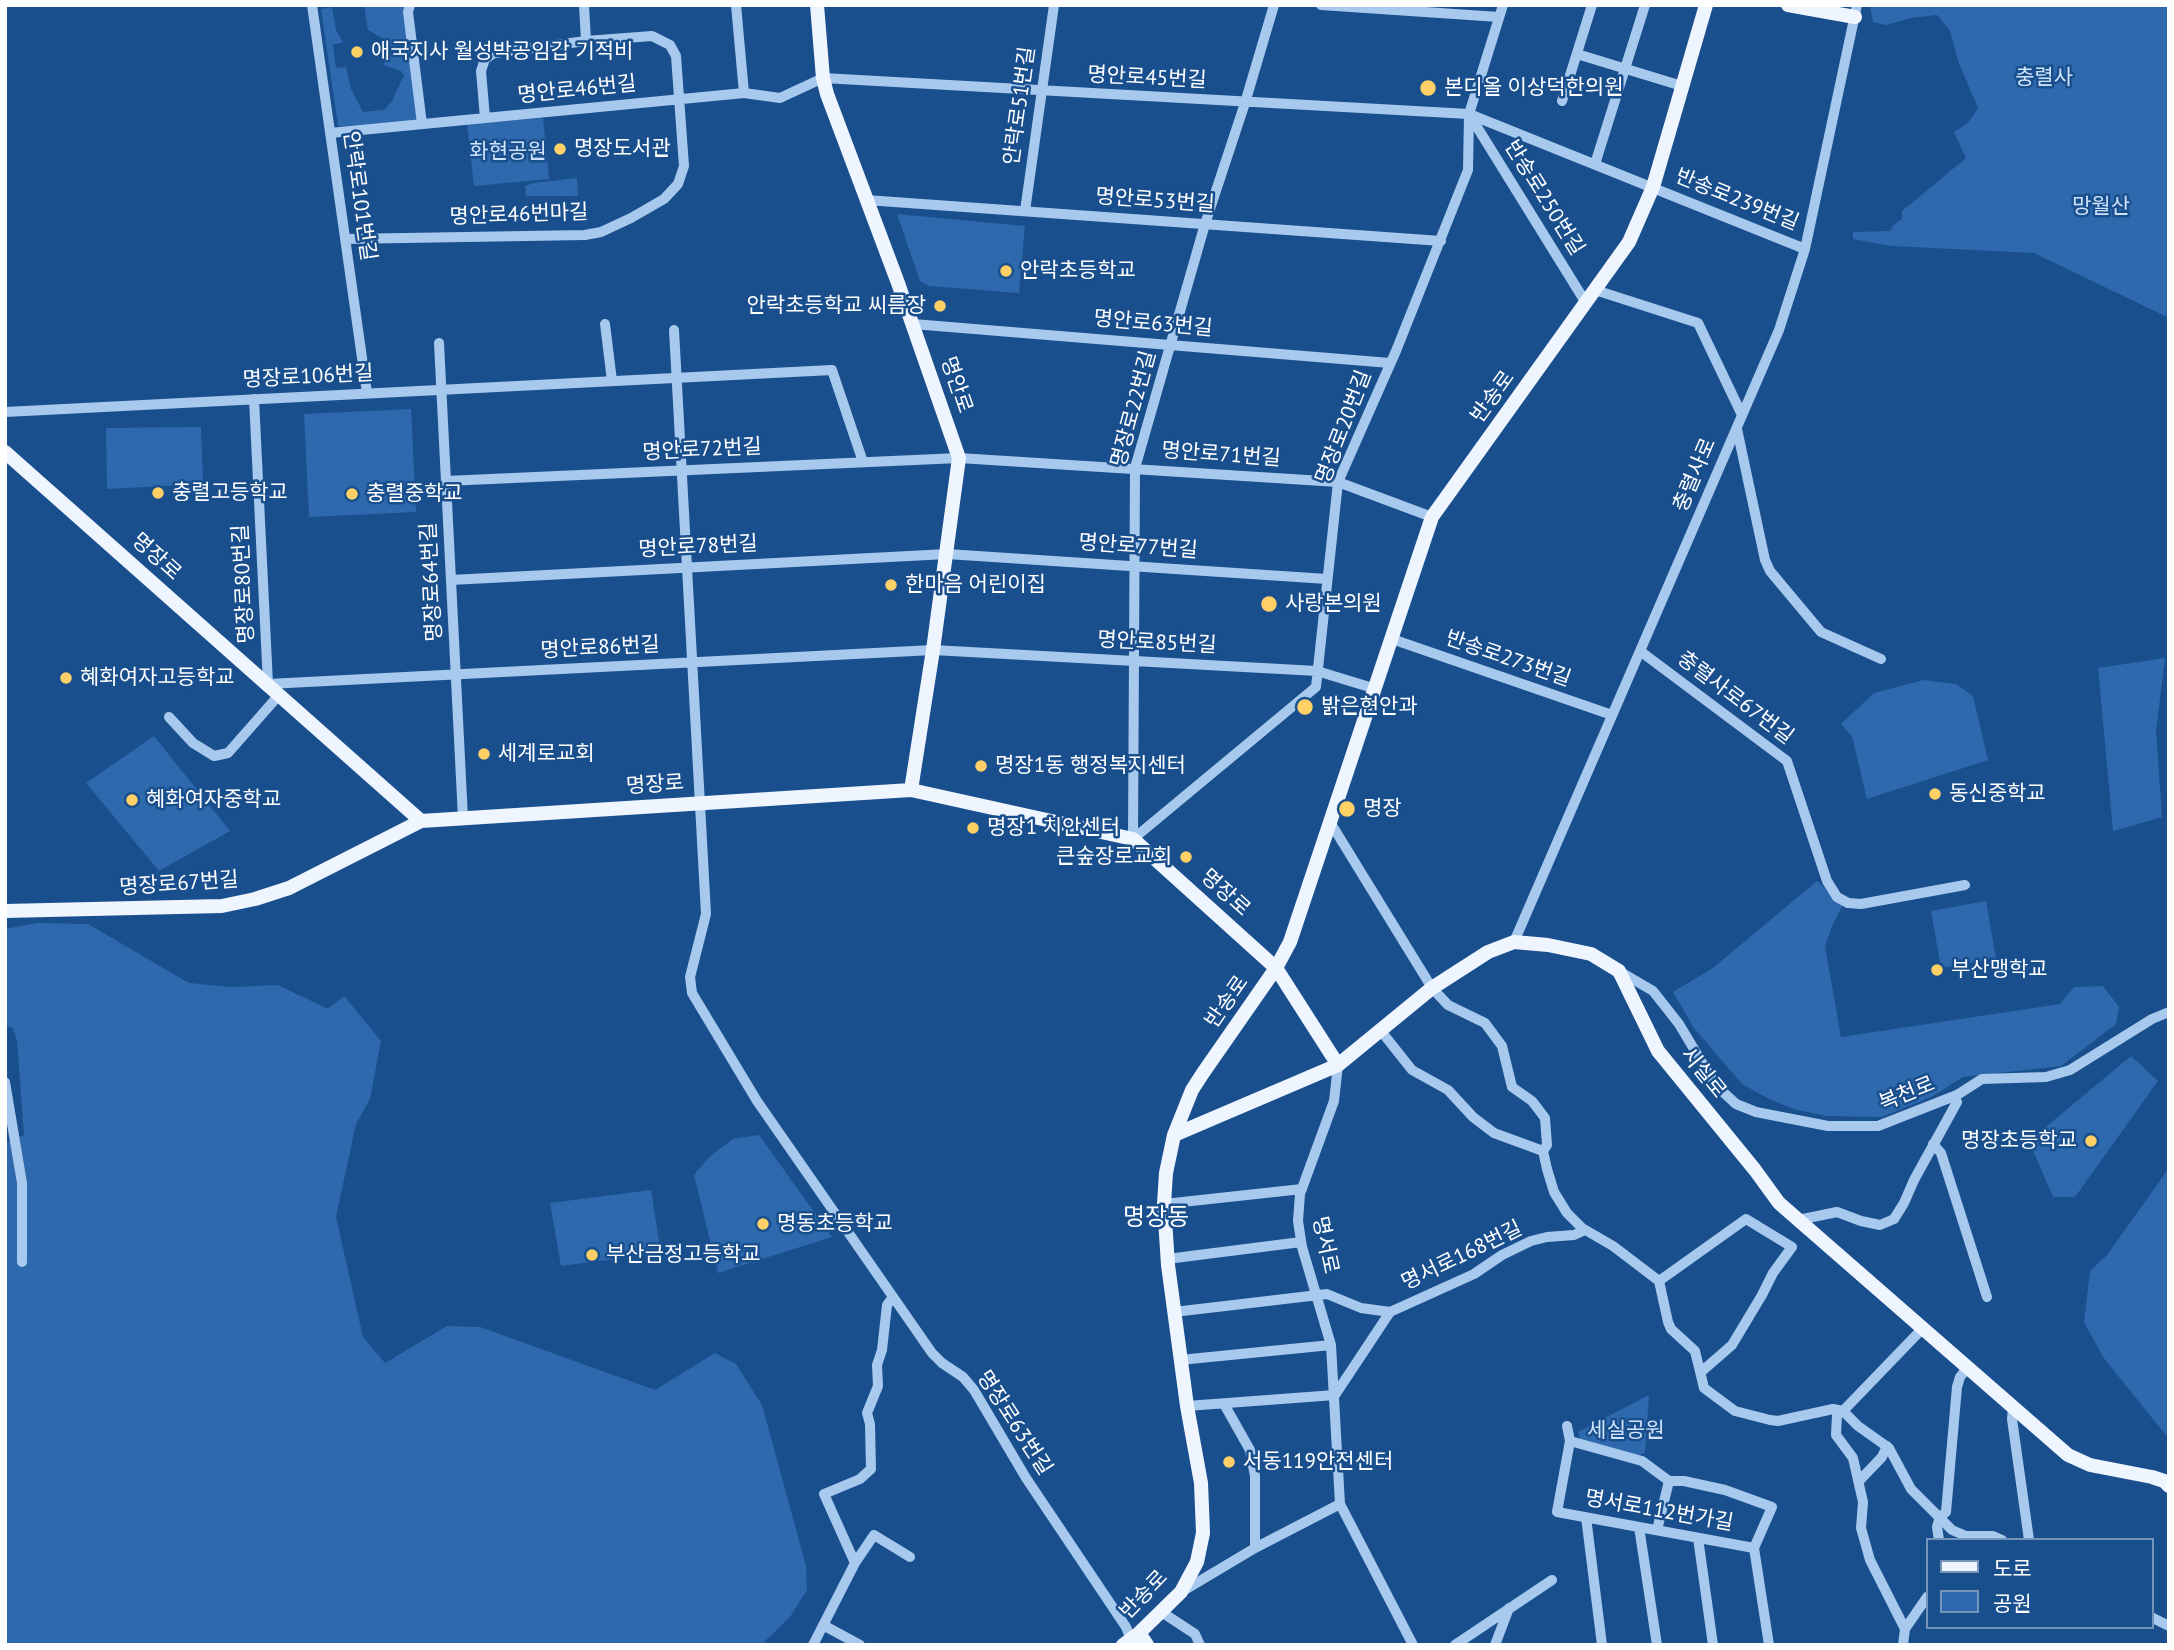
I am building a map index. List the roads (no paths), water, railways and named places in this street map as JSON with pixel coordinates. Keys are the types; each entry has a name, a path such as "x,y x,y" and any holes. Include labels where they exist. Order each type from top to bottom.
{"main road":[{"name":"명안로","path":"817,5 823,78 959,458 911,790"},
{"name":"반송로","path":"1135,1640 1181,1592 1197,1562 1203,1533 1201,1483 1180,1360 1167,1259 1164,1205 1166,1173 1174,1135 1192,1090 1276,968 1290,942 1432,517 1629,242 1653,187 1706,5"},
{"path":"1788,5 1856,11"},
{"name":"명장로","path":"5,452 421,821 911,790 1133,839 1276,968 1338,1065"},
{"name":"명장로67번길","path":"5,911 170,901 222,906 289,888 421,821"},
{"path":"1174,1135 1338,1065 1432,988 1488,952 1514,942 1548,945 1591,954 1619,971"},
{"name":"시실로","path":"1619,971 1658,1051 1779,1203 2075,1460 2104,1469 2152,1477 2169,1486"}],"street":[{"name":"안락로101번길","path":"312,5 367,393"},
{"path":"410,5 408,12 422,124"},
{"path":"485,118 481,71 485,59 502,50 586,41 584,5"},
{"path":"736,5 744,93"},
{"name":"안락로51번길","path":"1025,211 1054,5"},
{"name":"명장로22번길","path":"1133,839 1135,468 1205,224 1274,5"},
{"path":"1321,5 1499,17"},
{"name":"명장로20번길","path":"1133,839 1315,687 1338,482 1441,241 1468,170 1469,114 1503,5"},
{"path":"1562,101 1592,5"},
{"path":"1595,164 1645,5"},
{"name":"충렬사로","path":"1514,942 1779,330 1805,249 1856,11"},
{"name":"명안로46번마길","path":"345,239 585,235 612,227 664,199 678,184 684,166 676,56 670,45 652,36 586,41"},
{"path":"1577,54 1682,86"},
{"name":"명안로46번길","path":"330,133 744,93 780,98 823,78"},
{"name":"명안로45번길","path":"823,78 1469,114 1595,164"},
{"name":"반송로250번길","path":"1469,114 1586,303"},
{"name":"반송로239번길","path":"1595,164 1805,249"},
{"name":"명안로53번길","path":"866,200 1441,241"},
{"path":"1595,290 1698,323 1742,415"},
{"path":"606,324 612,381"},
{"name":"명안로63번길","path":"913,324 1390,363"},
{"name":"명장로63번길","path":"674,330 706,914 690,977 692,993 758,1101 932,1353 963,1377 974,1390 1026,1478 1135,1640"},
{"name":"명장로64번길","path":"439,343 463,818"},
{"name":"명장로106번길","path":"5,412 832,370 863,462"},
{"name":"명장로80번길","path":"254,399 268,684"},
{"path":"1737,428 1765,560 1770,571 1821,632 1881,659"},
{"name":"명안로71번길","path":"959,458 1338,482 1432,517"},
{"name":"명안로72번길","path":"446,481 959,458"},
{"name":"명안로77번길","path":"947,554 1327,579"},
{"name":"명안로78번길","path":"452,580 947,554"},
{"name":"반송로273번길","path":"1392,639 1612,715"},
{"name":"명안로86번길","path":"268,684 933,650"},
{"name":"명안로85번길","path":"933,650 1317,671 1376,689"},
{"name":"충렬사로67번길","path":"1640,651 1787,761 1827,881 1838,897 1848,903 1860,904 1965,885"},
{"path":"169,717 193,743 214,756 228,753 279,695"},
{"path":"1330,822 1432,988 1448,1005 1485,1023 1502,1046 1512,1087 1532,1101 1545,1118 1547,1145 1543,1152 1554,1192 1567,1213 1585,1230 1613,1246 1659,1281 1664,1311 1671,1329 1695,1351 1704,1388 1735,1411 1757,1418 1778,1421 1833,1409 1843,1411 1858,1426 1887,1447 1911,1489 1957,1534 1997,1538"},
{"name":"복천로","path":"1619,971 1653,991 1679,1024 1722,1091 1736,1104 1756,1112 1828,1126 1878,1126 1954,1096 1982,1079 2046,1077 2070,1070 2152,1019 2169,1012"},
{"path":"1381,1031 1412,1070 1448,1090 1494,1133 1543,1152"},
{"name":"명서로","path":"1338,1065 1334,1101 1301,1189 1298,1221 1301,1242 1331,1345 1340,1504 1413,1645"},
{"path":"5,1082 22,1183 22,1262"},
{"path":"1798,1220 1837,1212 1880,1225 1894,1219 1958,1102 1954,1096"},
{"path":"1933,1144 1941,1153 1987,1297"},
{"path":"1164,1205 1301,1189"},
{"path":"1659,1281 1746,1219 1792,1247 1785,1254 1732,1345 1701,1372"},
{"name":"명서로168번길","path":"1317,1295 1337,1296 1361,1308 1390,1312 1474,1274 1502,1255 1531,1241 1574,1235 1585,1230"},
{"path":"1167,1259 1301,1242"},
{"path":"1174,1311 1317,1295"},
{"path":"855,1563 824,1494 860,1479 871,1469 870,1424 867,1413 877,1386 877,1365 882,1350 887,1305 893,1297"},
{"path":"1187,1406 1335,1395 1390,1312"},
{"path":"1905,1629 1870,1560 1861,1528 1863,1502 1859,1481 1853,1458 1836,1435 1837,1415 1923,1328"},
{"path":"1180,1360 1331,1345"},
{"path":"1939,1538 1937,1527 1940,1517 1946,1512 1957,1387 1959,1377 1968,1367"},
{"path":"1224,1404 1250,1450 1255,1476 1255,1548"},
{"path":"2013,1408 2012,1419 2029,1538"},
{"path":"1567,1426 1570,1441 1642,1461 1669,1481 1684,1481 1725,1490 1772,1507 1754,1548 1769,1645"},
{"name":"명서로112번가길","path":"1570,1441 1557,1512 1754,1548"},
{"path":"1859,1481 1882,1457 1887,1447"},
{"path":"1657,1530 1669,1481"},
{"path":"1181,1592 1255,1548 1340,1504"},
{"path":"1586,1517 1602,1645"},
{"path":"1640,1527 1657,1645"},
{"path":"813,1645 855,1563 874,1535 910,1557"},
{"path":"1698,1538 1713,1645"},
{"path":"1455,1645 1552,1580"},
{"path":"1903,1645 1905,1629 1926,1598"},
{"path":"1495,1645 1509,1608"},
{"path":"1160,1611 1195,1634 1200,1645"},
{"path":"2153,1618 2169,1626"},
{"path":"823,1625 860,1645"}],"place":[{"name":"애국지사 월성박공임갑 기적비","path":"357,52"},
{"name":"본디올 이상덕한의원","path":"1428,88"},
{"name":"명장도서관","path":"560,149"},
{"name":"안락초등학교","path":"1006,271"},
{"name":"안락초등학교 씨름장","path":"940,306"},
{"name":"충렬고등학교","path":"158,493"},
{"name":"충렬중학교","path":"352,494"},
{"name":"한마음 어린이집","path":"891,585"},
{"name":"사랑본의원","path":"1269,604"},
{"name":"혜화여자고등학교","path":"66,678"},
{"name":"밝은현안과","path":"1305,707"},
{"name":"세계로교회","path":"484,754"},
{"name":"명장1동 행정복지센터","path":"981,766"},
{"name":"동신중학교","path":"1935,794"},
{"name":"혜화여자중학교","path":"132,800"},
{"name":"명장","path":"1347,809"},
{"name":"명장1 치안센터","path":"973,828"},
{"name":"큰숲장로교회","path":"1186,857"},
{"name":"부산맹학교","path":"1937,970"},
{"name":"명장초등학교","path":"2091,1141"},
{"name":"명동초등학교","path":"763,1224"},
{"name":"부산금정고등학교","path":"592,1255"},
{"name":"서동119안전센터","path":"1229,1462"}],"district":[{"name":"명장동","path":"1156,1218"}],"park label":[{"name":"충렬사","path":"2044,78"},
{"name":"화현공원","path":"508,152"},
{"name":"망월산","path":"2101,207"},
{"name":"세실공원","path":"1626,1431"}]}
